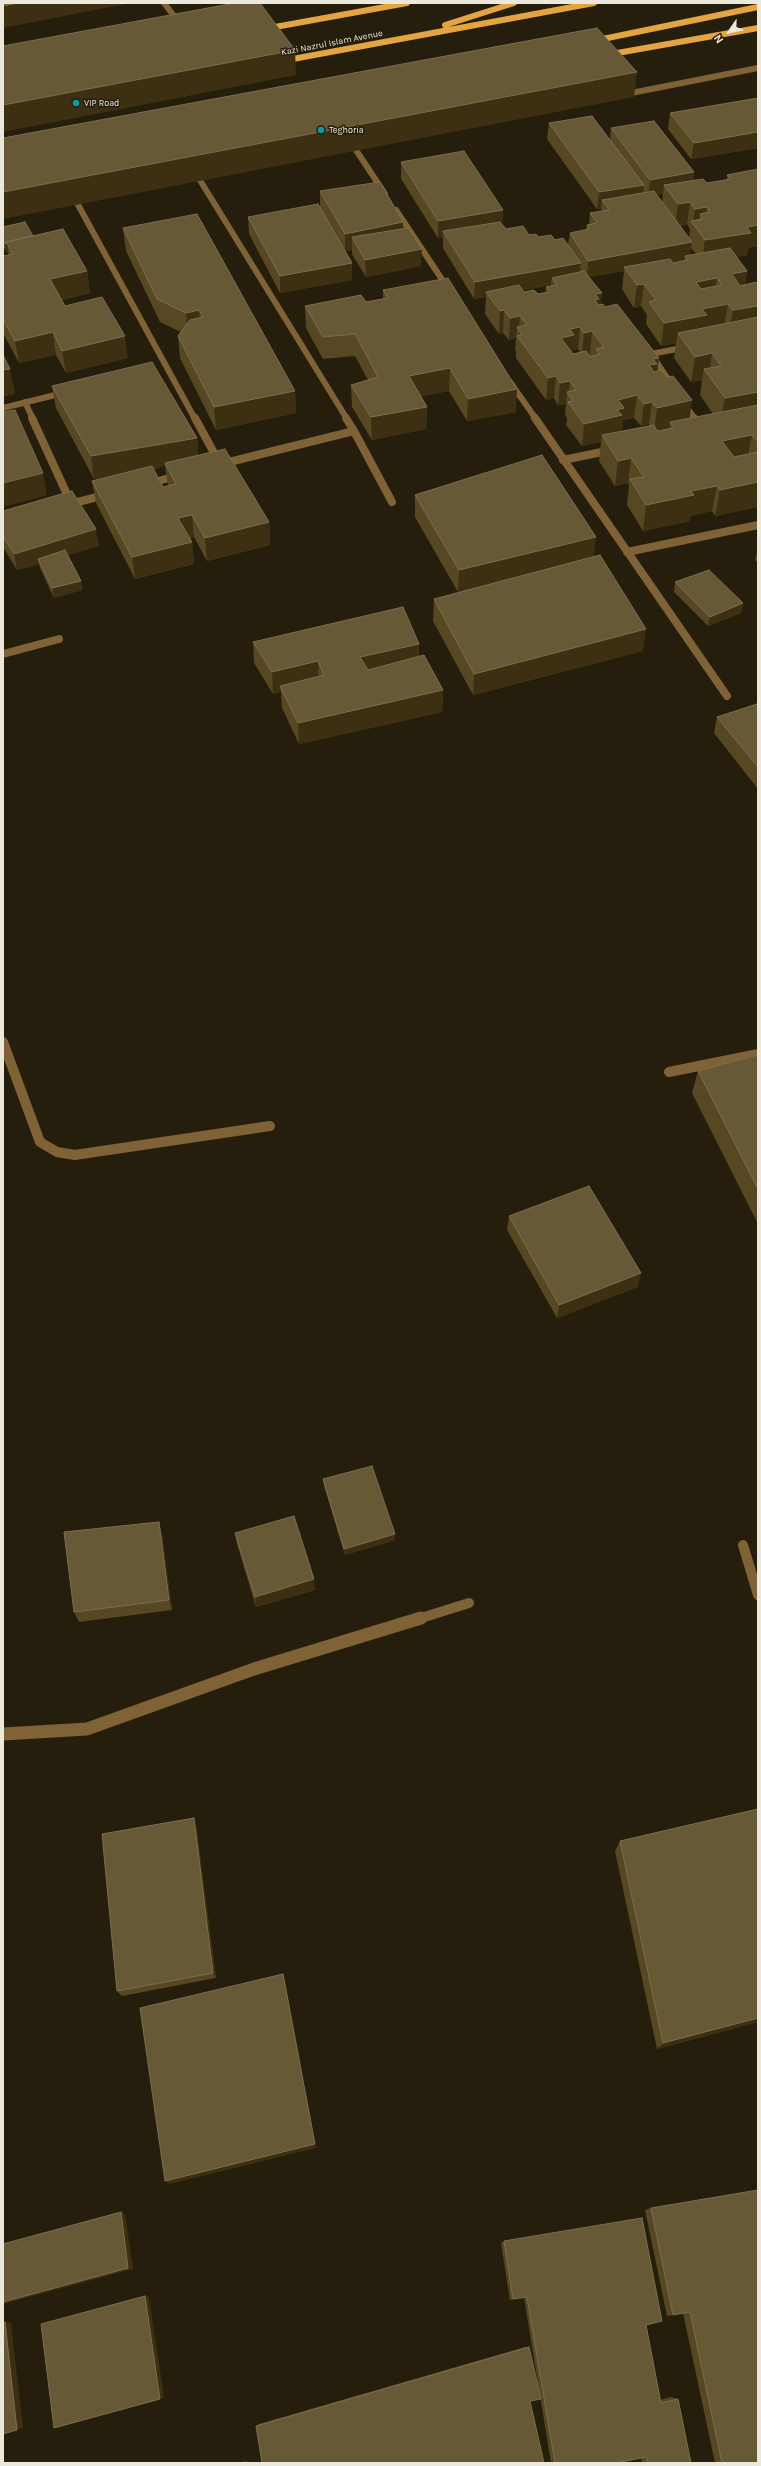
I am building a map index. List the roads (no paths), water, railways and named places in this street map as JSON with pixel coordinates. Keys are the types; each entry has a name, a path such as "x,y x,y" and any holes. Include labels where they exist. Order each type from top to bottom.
{"main road":[{"path":"257,31 407,3"},
{"path":"403,38 514,3"},
{"name":"Kazi Nazrul Islam Avenue","path":"275,63 594,3"},
{"path":"589,41 758,7"},
{"path":"600,56 758,28"}],"street":[{"path":"164,3 186,31"},
{"path":"378,3 382,8"},
{"path":"610,97 758,68"},
{"path":"346,148 362,145"},
{"path":"354,146 389,200"},
{"path":"206,176 194,178 354,431 392,502"},
{"path":"83,199 72,201 216,465 354,431"},
{"path":"393,206 454,298"},
{"path":"697,346 651,354 704,432"},
{"path":"506,376 727,696"},
{"path":"3,408 77,390"},
{"path":"25,402 71,503"},
{"path":"563,460 621,449"},
{"path":"138,486 190,472"},
{"path":"56,507 116,492"},
{"path":"627,552 758,525"},
{"path":"3,654 59,639"},
{"path":"3,1042 40,1142 57,1152 75,1155 270,1126"},
{"path":"668,1072 758,1054"},
{"path":"743,1544 758,1595"},
{"path":"3,1734 87,1729 254,1669 469,1604"}],"place":[{"name":"VIP Road","path":"76,103"},
{"name":"Teghoria","path":"321,130"}]}
